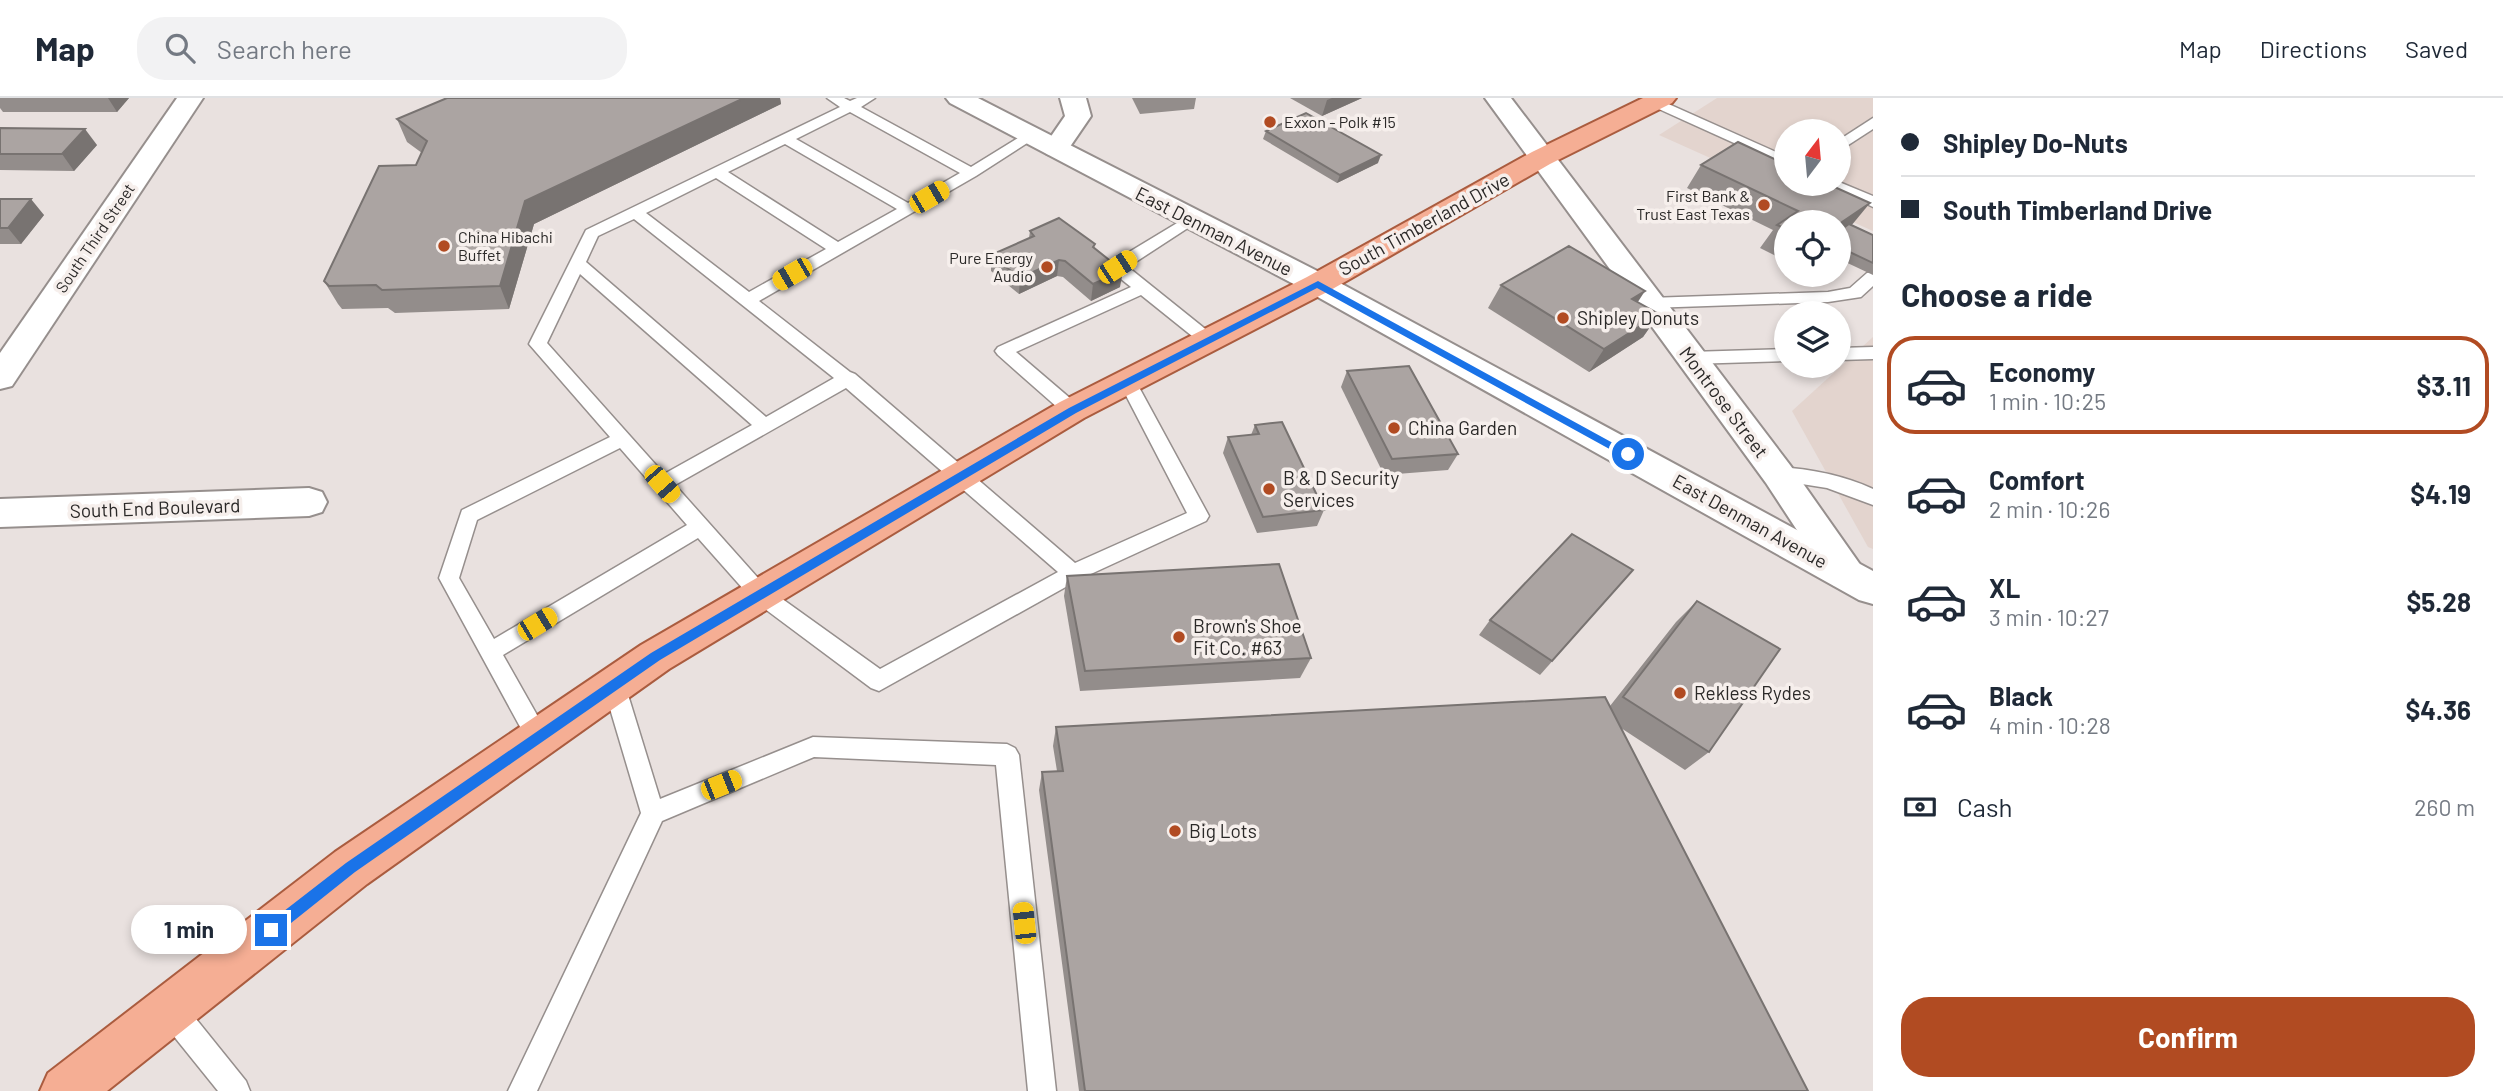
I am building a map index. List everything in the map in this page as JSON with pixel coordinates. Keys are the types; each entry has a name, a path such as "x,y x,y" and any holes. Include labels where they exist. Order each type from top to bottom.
{"main road":[{"name":"South Timberland Drive","path":"66,1091 351,867 655,657 1072,410 1318,284 1541,158 1659,100"}],"street":[{"name":"South Third Street","path":"0,378 190,98"},
{"name":"East Denman Avenue","path":"959,98 1318,284 1859,581"},
{"path":"1056,148 1078,116 1073,98"},
{"name":"Montrose Street","path":"1498,98 1859,581"},
{"name":"South End Boulevard","path":"0,513 309,502"}],"lane":[{"path":"834,98 971,173"},
{"path":"868,98 592,233 538,344 760,594 879,681 1073,573 1199,516 1128,382"},
{"path":"1659,100 1774,157"},
{"path":"1852,137 1873,122"},
{"path":"748,300 1031,136"},
{"path":"786,139 908,209"},
{"path":"717,172 836,249"},
{"path":"1852,193 1873,202"},
{"path":"635,212 849,378 964,474 1073,573"},
{"path":"1192,219 1117,267 1208,341"},
{"path":"577,263 765,426"},
{"path":"1649,303 1828,297 1855,293 1873,277"},
{"path":"1072,410 1004,351 1143,288"},
{"path":"1851,354 1873,353"},
{"path":"1690,358 1774,355"},
{"path":"662,484 849,378"},
{"path":"538,738 449,578 469,515 622,439"},
{"path":"1778,474 1810,476 1853,487 1873,498"},
{"path":"490,652 699,527"},
{"path":"614,685 640,780 653,813"},
{"path":"523,1091 653,813 813,747 1007,755 1042,1091"},
{"path":"170,1009 236,1091"}],"shaded area":[{"path":"1717,98 1873,98 1873,231 1851,221 1851,210 1826,210 1795,196 1852,196 1852,119 1774,119 1774,187 1659,135"},
{"path":"1873,337 1873,549 1868,547 1792,411 1828,378 1851,378 1851,357"}],"building":[{"path":"447,98 744,98 525,201 500,286 382,290 376,285 329,286 324,281 379,166 416,165 427,141 397,119"},
{"path":"1306,113 1381,155 1340,175 1266,131"},
{"path":"0,128 85,129 62,154 0,154"},
{"path":"1738,142 1774,159 1774,196 1852,195 1870,203 1851,216 1851,210 1796,210 1701,165"},
{"path":"0,199 31,199 8,228 0,228"},
{"path":"1059,218 1095,244 1093,247 1123,271 1093,284 1065,261 1059,260 1020,278 991,255 1034,236 1030,231"},
{"path":"1851,225 1873,235 1873,263 1851,253"},
{"path":"1569,246 1645,291 1632,299 1659,314 1604,349 1501,285"},
{"name":"China Garden","path":"1409,366 1458,454 1392,459 1347,371"},
{"name":"B & D Security Services","path":"1282,422 1324,510 1263,517 1228,437 1259,434 1255,425"},
{"path":"1572,534 1633,570 1552,661 1490,620"},
{"name":"Brown's Shoe Fit Co. #63","path":"1279,564 1311,658 1085,671 1067,576"},
{"name":"Rekless Rydes","path":"1697,601 1780,649 1709,752 1623,697"},
{"path":"1605,697 1808,1091 1085,1091 1042,772 1063,771 1056,727"}],"place":[{"name":"Exxon - Polk #15","path":"1270,122"},
{"name":"First Bank & Trust East Texas","path":"1764,205"},
{"name":"China Hibachi Buffet","path":"444,246"},
{"name":"Pure Energy Audio","path":"1047,267"},
{"name":"Shipley Donuts","path":"1563,318"},
{"name":"China Garden","path":"1394,428"},
{"name":"B & D Security Services","path":"1269,489"},
{"name":"Brown's Shoe Fit Co. #63","path":"1179,637"},
{"name":"Rekless Rydes","path":"1680,693"},
{"name":"Big Lots","path":"1175,831"}],"route":[{"path":"271,930 351,867 655,657 1072,410 1318,284 1628,454"}]}
